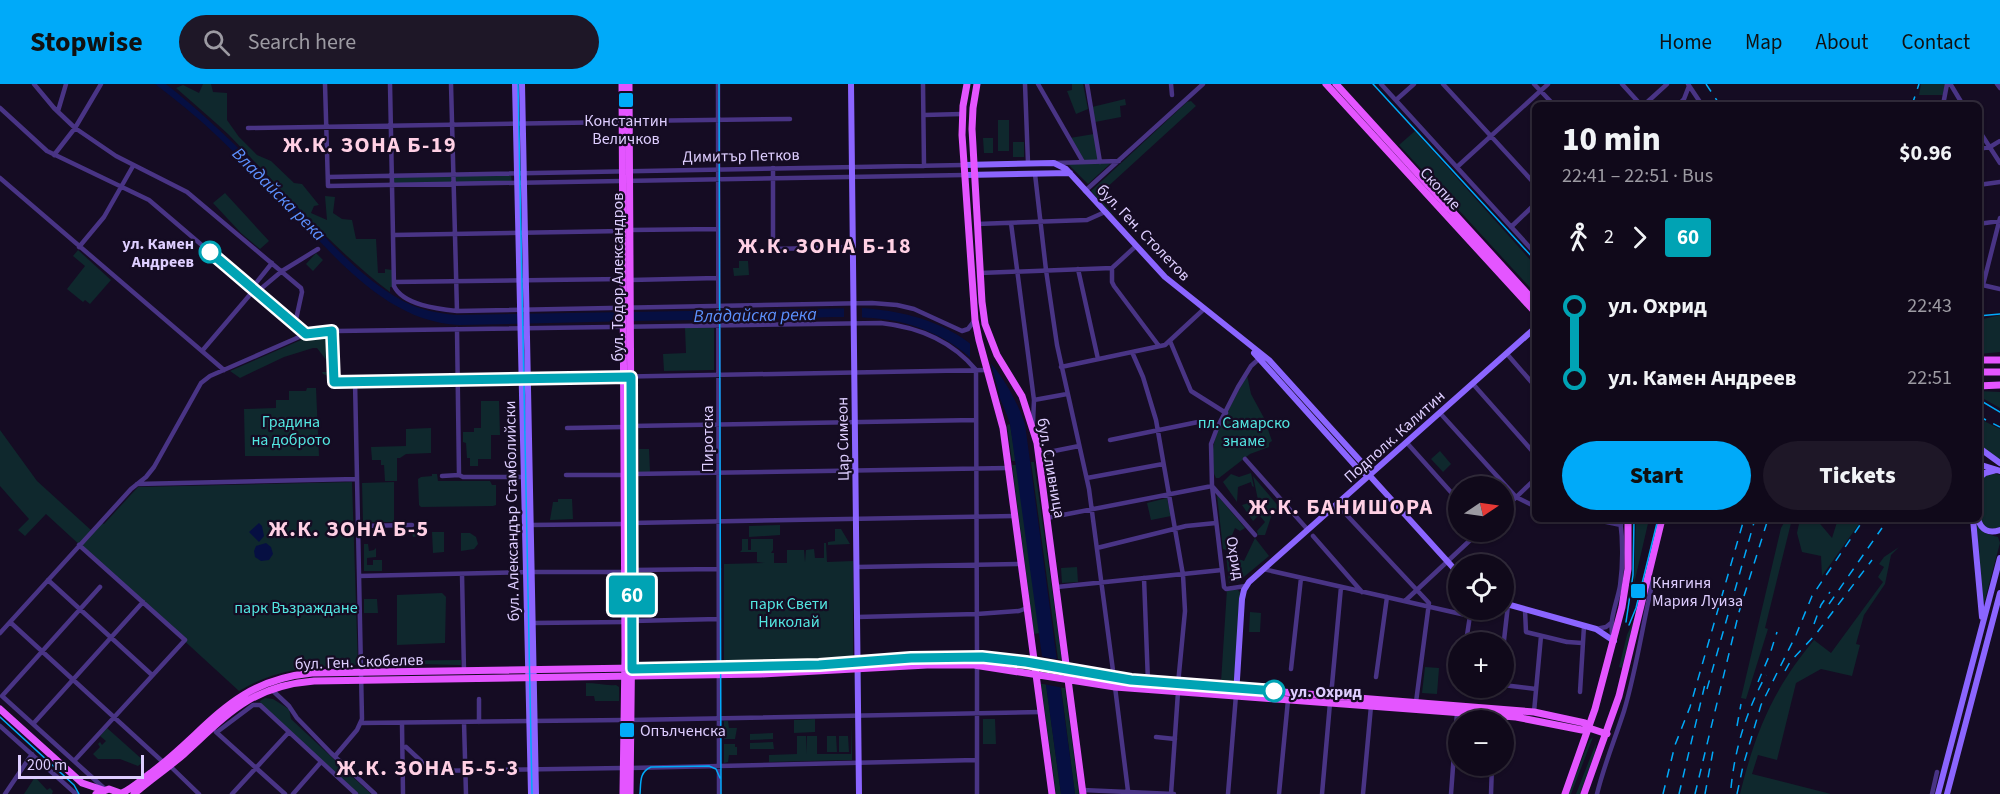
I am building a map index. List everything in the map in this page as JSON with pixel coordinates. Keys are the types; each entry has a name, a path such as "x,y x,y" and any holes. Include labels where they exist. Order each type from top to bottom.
{"main road":[{"name":"бул. Тодор Александров","path":"622,84 626,122"},
{"name":"бул. Тодор Александров","path":"623,794 627,768 628,720 626,122 629,84"},
{"name":"бул. Сливница","path":"977,84 972,114 982,302 989,337 997,355 1022,396 1033,425 1039,454 1057,587 1066,681 1083,792"},
{"name":"Скопие","path":"1326,84 1532,309"},
{"name":"Скопие","path":"1336,84 1532,299"},
{"path":"966,86 962,114 964,175 975,320 981,348 981,370 992,385 1001,417 1027,608 1037,664 1052,794"},
{"path":"1982,360 2000,359"},
{"path":"1982,372 2000,372"},
{"path":"1982,386 2000,387"},
{"path":"1584,794 1619,696 1661,522"},
{"path":"1564,794 1589,728 1614,641 1627,581 1626,524"},
{"path":"977,661 1038,676 1115,687 1178,688 1331,699 1416,702 1534,712 1585,723 1589,728 1607,734"},
{"path":"531,674 719,671 977,661 1037,664 1178,688"},
{"name":"бул. Ген. Скобелев","path":"122,794 214,731 237,706 271,689 299,682 360,677 464,672 531,674"},
{"name":"бул. Ген. Скобелев","path":"134,794 229,704 258,686 298,675 360,677 531,674"},
{"path":"1236,692 1287,700 1331,699 1371,706 1448,712"},
{"path":"0,709 82,783 88,794"},
{"path":"1514,717 1582,730 1589,728"},
{"name":"бул. Тодор Александров","path":"627,768 630,794"},
{"path":"82,783 102,791 113,789 122,794"}],"street":[{"path":"34,84 75,128 133,165 187,192 282,271 302,290 295,324"},
{"path":"58,111 66,84"},
{"path":"54,155 75,128 101,84"},
{"path":"325,84 327,177"},
{"path":"390,84 394,284 398,292 414,302 457,311 878,304 907,307 931,315 962,331 968,329 975,320"},
{"path":"451,84 457,311"},
{"name":"бул. Александър Стамболийски","path":"515,84 519,124 524,310 533,770 531,794"},
{"name":"бул. Александър Стамболийски","path":"519,124 522,84"},
{"name":"Пиротска","path":"718,84 719,794"},
{"name":"Цар Симеон","path":"851,84 859,794"},
{"path":"923,84 924,166"},
{"path":"1025,84 1028,163"},
{"path":"1038,84 1083,162"},
{"path":"1088,84 1101,162"},
{"path":"1171,84 1172,95"},
{"path":"1085,191 1203,84"},
{"name":"Скопие","path":"1381,84 1532,250"},
{"path":"1396,100 1414,84"},
{"path":"1443,84 1532,181"},
{"path":"1534,84 1551,102"},
{"path":"1457,167 1548,84"},
{"path":"1622,84 1639,102"},
{"path":"1646,102 1667,84"},
{"path":"1944,102 1950,84"},
{"path":"1950,84 1962,102"},
{"path":"1997,84 2000,88"},
{"path":"1681,102 1688,85"},
{"path":"1688,85 1700,102"},
{"path":"0,108 44,149 149,200 306,334"},
{"path":"924,115 962,114"},
{"path":"248,128 790,118"},
{"path":"1982,135 2000,163"},
{"path":"1982,148 2000,141"},
{"name":"Димитър Петков","path":"1070,174 852,176 392,186 328,186 327,177 974,165 1119,160"},
{"name":"бул. Ген. Столетов","path":"1054,163 1070,174 1165,277 1261,357 1360,471 1370,476 1447,561"},
{"path":"79,247 104,217 133,165"},
{"path":"773,168 773,249 853,247"},
{"path":"1035,174 1046,270 1061,367 1087,478 1114,678"},
{"path":"0,178 224,370"},
{"path":"1982,184 2000,182"},
{"path":"1511,227 1532,208"},
{"path":"978,224 1087,220 1105,212"},
{"path":"1982,223 2000,220 1982,281"},
{"path":"1011,223 1034,400 1033,425"},
{"path":"393,235 718,229"},
{"path":"980,273 1112,268 1136,246"},
{"path":"254,290 318,249"},
{"path":"202,351 254,290 272,263"},
{"path":"1112,268 1114,286 1159,346"},
{"path":"1078,269 1098,359"},
{"path":"394,284 718,278"},
{"path":"1982,284 2000,289"},
{"path":"1061,367 1165,345 1204,309"},
{"path":"0,633 146,477 154,467 201,383 224,370 306,334 332,331 854,321 889,324 920,331 957,350 981,370"},
{"path":"458,329 459,475"},
{"path":"332,331 334,382 981,370"},
{"name":"Подполк. Калитин","path":"1246,586 1263,569 1311,533 1370,476 1532,331"},
{"path":"1170,341 1191,391 1226,413"},
{"path":"1083,792 1128,791 1172,794 1185,611 1183,575 1158,429 1146,386 1132,352"},
{"path":"1507,354 1532,383"},
{"name":"Охрид","path":"1228,794 1242,599 1246,586 1225,589 1212,486 1211,444 1216,428 1246,373 1261,357"},
{"path":"977,794 976,420 981,370"},
{"path":"335,756 361,723 355,381"},
{"path":"1473,384 1532,451"},
{"path":"1034,400 1067,394"},
{"path":"1440,413 1516,497 1532,505"},
{"path":"567,428 976,420"},
{"path":"1110,440 1198,422 1216,428"},
{"path":"1407,443 1448,489"},
{"path":"1039,454 1079,446"},
{"path":"1982,452 1999,468"},
{"path":"1245,459 1362,591"},
{"path":"1087,478 1164,464"},
{"path":"1982,465 1999,468"},
{"path":"566,475 1009,468"},
{"path":"1982,476 1999,468"},
{"path":"442,476 527,477"},
{"path":"137,484 357,479"},
{"path":"1516,497 1532,482"},
{"path":"1047,518 1212,486 1255,535"},
{"path":"1342,510 1429,603 1416,702"},
{"path":"528,525 1015,516"},
{"path":"1973,522 1982,623"},
{"path":"1979,522 1987,531 2000,530"},
{"path":"1096,548 1175,529 1216,523"},
{"path":"1614,641 1611,623 1619,589 1626,524"},
{"path":"358,526 412,525"},
{"path":"1406,600 1468,542"},
{"path":"74,761 185,640 80,545"},
{"path":"1938,794 2000,558"},
{"path":"857,567 1022,564"},
{"path":"359,576 719,569"},
{"path":"1263,569 1448,611"},
{"path":"1057,587 1222,570"},
{"name":"бул. Александър Стамболийски","path":"529,572 533,623 531,674"},
{"path":"462,574 464,672"},
{"path":"1597,794 1605,761 1624,710 1636,661 1651,589 1649,576"},
{"path":"1144,578 1148,682"},
{"path":"1291,669 1301,578"},
{"path":"48,580 152,675"},
{"path":"100,587 1,695 74,761 102,791"},
{"path":"1322,794 1341,587"},
{"path":"1947,794 2000,593"},
{"path":"1376,677 1387,597"},
{"path":"33,724 143,602"},
{"path":"1514,607 1596,629 1614,641"},
{"path":"857,617 977,614 1019,611 1027,608"},
{"path":"1525,610 1526,632 1582,643"},
{"path":"533,623 719,619"},
{"path":"10,622 72,681 199,794"},
{"path":"1596,629 1606,627 1611,623"},
{"path":"1580,692 1584,626"},
{"path":"1534,712 1541,636"},
{"path":"1514,686 1536,689"},
{"path":"1115,687 1128,791"},
{"path":"271,689 289,706 297,718 375,794"},
{"path":"479,699 479,722"},
{"path":"1279,794 1287,700"},
{"name":"бул. Ген. Скобелев","path":"214,731 253,705 258,705 289,732"},
{"path":"1364,794 1371,706"},
{"path":"361,723 1041,712"},
{"path":"464,722 466,794"},
{"path":"402,724 403,794"},
{"path":"0,726 76,794"},
{"path":"214,731 285,794"},
{"path":"232,794 289,732 356,794"},
{"path":"1156,738 1175,739"},
{"path":"406,747 421,761 425,770 465,771 976,760"},
{"path":"4,794 32,754"},
{"path":"293,794 321,762"},
{"name":"бул. Александър Стамболийски","path":"533,770 536,794"},
{"path":"1932,794 1937,772"},
{"path":"1451,794 1452,776"},
{"path":"1491,794 1492,776"}],"green space":[{"path":"203,84 211,84 213,92 227,93 227,120 239,137 257,155 271,161 294,183 302,184 319,205 314,206 311,213 327,220 325,196 335,197 333,213 342,219 352,220 356,239 376,239 378,273 385,273 385,269 392,270 390,292 346,256 228,134 176,88 183,85 199,93"},
{"path":"1072,84 1083,84 1088,109 1076,114 1067,91 1072,90"},
{"path":"1921,84 1945,84 1943,95 1919,95"},
{"path":"1125,99 1126,105 1120,106 1121,117 1095,122 1092,107"},
{"path":"1191,101 1196,106 1103,191 1107,196 1102,201 1119,222 1091,191 1187,102"},
{"path":"998,120 1009,120 1009,151 998,151"},
{"path":"1415,131 1532,262 1532,290 1399,145"},
{"path":"1094,134 1098,160 1084,160 1070,138"},
{"path":"983,138 993,138 993,153 984,153"},
{"path":"1013,142 1024,142 1024,157 1013,157"},
{"path":"1111,163 1088,184 1068,164"},
{"path":"511,174 512,183 392,186 392,176"},
{"path":"225,193 269,241 260,249 241,233 213,203"},
{"path":"78,250 111,280 90,304 85,300 83,302 67,289 85,266 73,256"},
{"path":"316,253 323,260 313,271 306,264"},
{"path":"739,261 748,261 749,275 734,276 733,268 739,268"},
{"path":"2000,315 2000,352 1982,354 1982,319"},
{"path":"714,327 714,370 664,371 663,354 686,353 685,328"},
{"path":"318,337 329,339 331,372 328,376 322,372 328,372 327,361 317,348 284,357 240,378 230,371 301,340"},
{"name":"пл. Самарско знаме","path":"1247,375 1251,394 1264,418 1272,441 1269,447 1250,454 1216,478 1212,462 1217,431"},
{"name":"Градина на доброто","path":"307,388 316,388 319,456 245,456 244,409 276,408 276,400 289,400 289,391 306,391"},
{"path":"1982,391 2000,392 2000,408 1984,399"},
{"path":"481,401 499,401 500,435 491,435 491,459 478,459 478,466 470,466 466,443 463,442 463,432 474,432 474,428 481,428"},
{"path":"1982,420 2000,429 2000,460 1982,446"},
{"path":"1010,424 1016,461 1012,461 1007,425"},
{"path":"431,428 431,453 406,454 397,458 397,481 385,481 384,465 381,465 381,460 372,460 371,447 406,446 406,429"},
{"name":"парк Възраждане","path":"0,430 37,481 92,531 101,522 104,524 138,487 352,482 358,665 312,668 283,673 268,677 239,691 46,514 25,536 18,530 29,519 0,486"},
{"path":"639,449 649,449 650,472 639,472"},
{"path":"1440,451 1451,464 1443,472 1431,459"},
{"path":"1031,462 1034,462 1062,660 1058,659"},
{"path":"1012,465 1017,465 1040,633 1034,634"},
{"path":"1251,473 1254,487 1251,482 1238,487 1237,502 1223,482 1231,474 1239,477"},
{"path":"432,474 437,474 438,481 490,481 492,485 496,485 496,505 421,507 418,479 432,476"},
{"path":"1986,474 2000,475 2000,527 1993,529 1985,527 1982,522 1982,478"},
{"path":"1253,476 1280,508 1273,511 1265,535 1258,535 1257,531 1265,522 1259,515 1253,521 1242,505 1258,500"},
{"path":"394,482 394,522 363,522 362,483"},
{"path":"1217,495 1245,528 1240,531 1235,528 1226,550 1223,549"},
{"path":"1167,498 1171,516 1151,520 1147,503"},
{"path":"558,499 572,499 573,519 550,520 553,502 558,502"},
{"path":"1636,522 1648,522 1634,584"},
{"path":"1784,522 1791,522 1765,628 1768,629 1746,699 1741,698 1781,528"},
{"path":"1799,522 1819,522 1832,538 1837,522 1859,524 1822,576 1821,556 1802,552 1797,533"},
{"path":"1976,522 1981,530 1998,537 2000,543 1983,607"},
{"path":"780,525 780,535 749,537 749,526"},
{"path":"395,528 419,528 418,536 413,537 412,533 404,533 404,536 395,536"},
{"path":"835,529 841,529 850,544 828,545 828,542 835,541"},
{"path":"432,532 444,532 444,552 433,553"},
{"path":"461,533 470,533 476,537 478,544 474,549 461,551"},
{"path":"1255,538 1269,556 1239,581 1229,583 1226,554 1244,561"},
{"name":"парк Свети Николай","path":"742,539 748,539 748,550 751,550 751,539 773,539 771,553 774,553 774,563 787,563 787,550 804,550 805,562 806,550 814,549 815,558 824,558 824,543 826,543 827,562 853,561 853,659 724,663 724,564 765,563 757,562 757,552 740,552"},
{"path":"364,544 368,544 369,551 376,548 376,557 367,558 367,565 373,565 373,560 382,560 382,571 364,571"},
{"path":"1899,547 1891,555 1885,584 1864,615 1856,644 1860,645 1852,676 1821,669 1796,683 1777,760 1758,755 1752,774 1831,794 1740,794 1759,731 1787,676 1814,640 1831,653 1883,582 1878,577 1884,567 1879,564 1884,557"},
{"path":"1077,567 1078,582 1062,583 1061,568"},
{"path":"1227,589 1238,590 1241,594 1236,679 1231,683 1221,682"},
{"path":"442,593 446,597 445,643 397,645 397,595"},
{"path":"364,599 377,599 378,613 364,613"},
{"path":"1250,612 1261,613 1260,632 1249,632"},
{"path":"1635,617 1622,668 1619,667 1627,635"},
{"path":"461,660 461,665 384,663 395,664 396,667 368,667 365,664 377,664 377,661"},
{"path":"1425,667 1439,668 1437,694 1422,693"},
{"path":"586,683 616,685 619,687 619,701 595,701 594,696 586,696"},
{"path":"1041,684 1046,684 1061,794 1056,794"},
{"path":"1061,687 1065,688 1079,794 1075,794"},
{"path":"265,698 273,699 289,709 291,719 371,794 359,794 261,705 260,701"},
{"path":"815,719 815,732 794,733 794,720"},
{"path":"983,719 995,719 996,744 983,744"},
{"path":"724,721 728,721 729,728 737,728 735,739 724,739"},
{"path":"852,724 852,760 769,762 769,755 797,754 797,736 806,736 807,754 807,736 817,736 817,754 851,754"},
{"path":"107,728 144,761 138,766 120,759 98,759 93,754 100,747 98,744 100,742 102,745 106,741 100,736"},
{"path":"773,733 773,739 750,740 750,734"},
{"path":"827,736 836,736 837,752 827,752"},
{"path":"839,736 848,736 849,752 839,752"},
{"path":"1593,737 1571,794 1568,794 1589,741"},
{"path":"773,742 774,749 750,749 750,743"},
{"path":"1596,743 1595,753 1580,794 1576,794"},
{"path":"724,744 735,744 737,755 729,755 728,762 724,763"},
{"path":"35,777 47,790 50,788 53,791 52,794 24,794"}],"water":[{"name":"Владайска река","path":"155,84 166,84 218,129 335,247 374,282 409,304 422,309 456,315 862,308 891,311 918,318 942,327 963,339 982,354 999,373 1025,424 1075,794 1061,794 1010,424 996,390 987,376 964,352 935,334 917,327 900,322 863,317 459,325 435,322 393,304 355,276 227,145"},
{"path":"259,523 264,536 259,542 249,532"},
{"path":"266,543 271,547 273,554 269,560 261,561 255,557 254,551 256,546"}],"pier":[{"path":"844,306 862,306 862,320 844,320"},
{"path":"712,307 726,308 726,322 711,322"},
{"path":"970,340 994,360 991,364 1000,397 970,359"},
{"path":"1040,656 1061,660 1064,688 1043,684"}],"tram line":[{"path":"518,84 532,794"},
{"path":"719,84 721,794"},
{"path":"1373,84 1532,257"},
{"path":"1982,316 2000,314"},
{"path":"1982,401 2000,412"},
{"path":"1626,622 1633,575 1634,522"},
{"path":"1629,625 1636,608 1657,522"},
{"path":"0,717 74,785 79,794"},
{"path":"640,794 644,772 651,767 709,766 716,769 720,778"}],"railway":[{"path":"1706,84 1718,102"},
{"path":"1913,102 1919,84"},
{"path":"1982,418 2000,427"},
{"path":"1663,794 1675,745 1690,707 1743,522"},
{"path":"1707,689 1754,522"},
{"path":"1695,794 1739,612 1767,522"},
{"path":"1737,794 1761,705 1796,635 1812,596 1862,522"},
{"path":"1829,604 1882,528"},
{"path":"1785,671 1872,560"},
{"path":"1814,624 1821,605 1830,592"},
{"path":"1758,682 1777,632"},
{"path":"1731,788 1735,758 1743,729 1766,675"},
{"path":"1679,794 1706,680"},
{"path":"1737,726 1741,704"},
{"path":"1705,794 1713,751"}],"bus line":[{"name":"60","path":"210,252 306,334 332,331 334,382 631,377 632,669 819,665 911,658 982,657 1131,680 1274,691"}],"place":[{"name":"Константин Величков","path":"626,100"},
{"name":"ул. Камен Андреев","path":"210,252"},
{"name":"Княгиня Мария Луиза","path":"1638,591"},
{"name":"ул. Охрид","path":"1274,691"},
{"name":"Опълченска","path":"627,730"}],"district":[{"name":"Ж.К. ЗОНА Б-19","path":"370,144"},
{"name":"Ж.К. ЗОНА Б-18","path":"825,245"},
{"name":"Ж.К. БАНИШОРА","path":"1341,506"},
{"name":"Ж.К. ЗОНА Б-5","path":"349,528"},
{"name":"Ж.К. ЗОНА Б-5-3","path":"428,767"}]}
